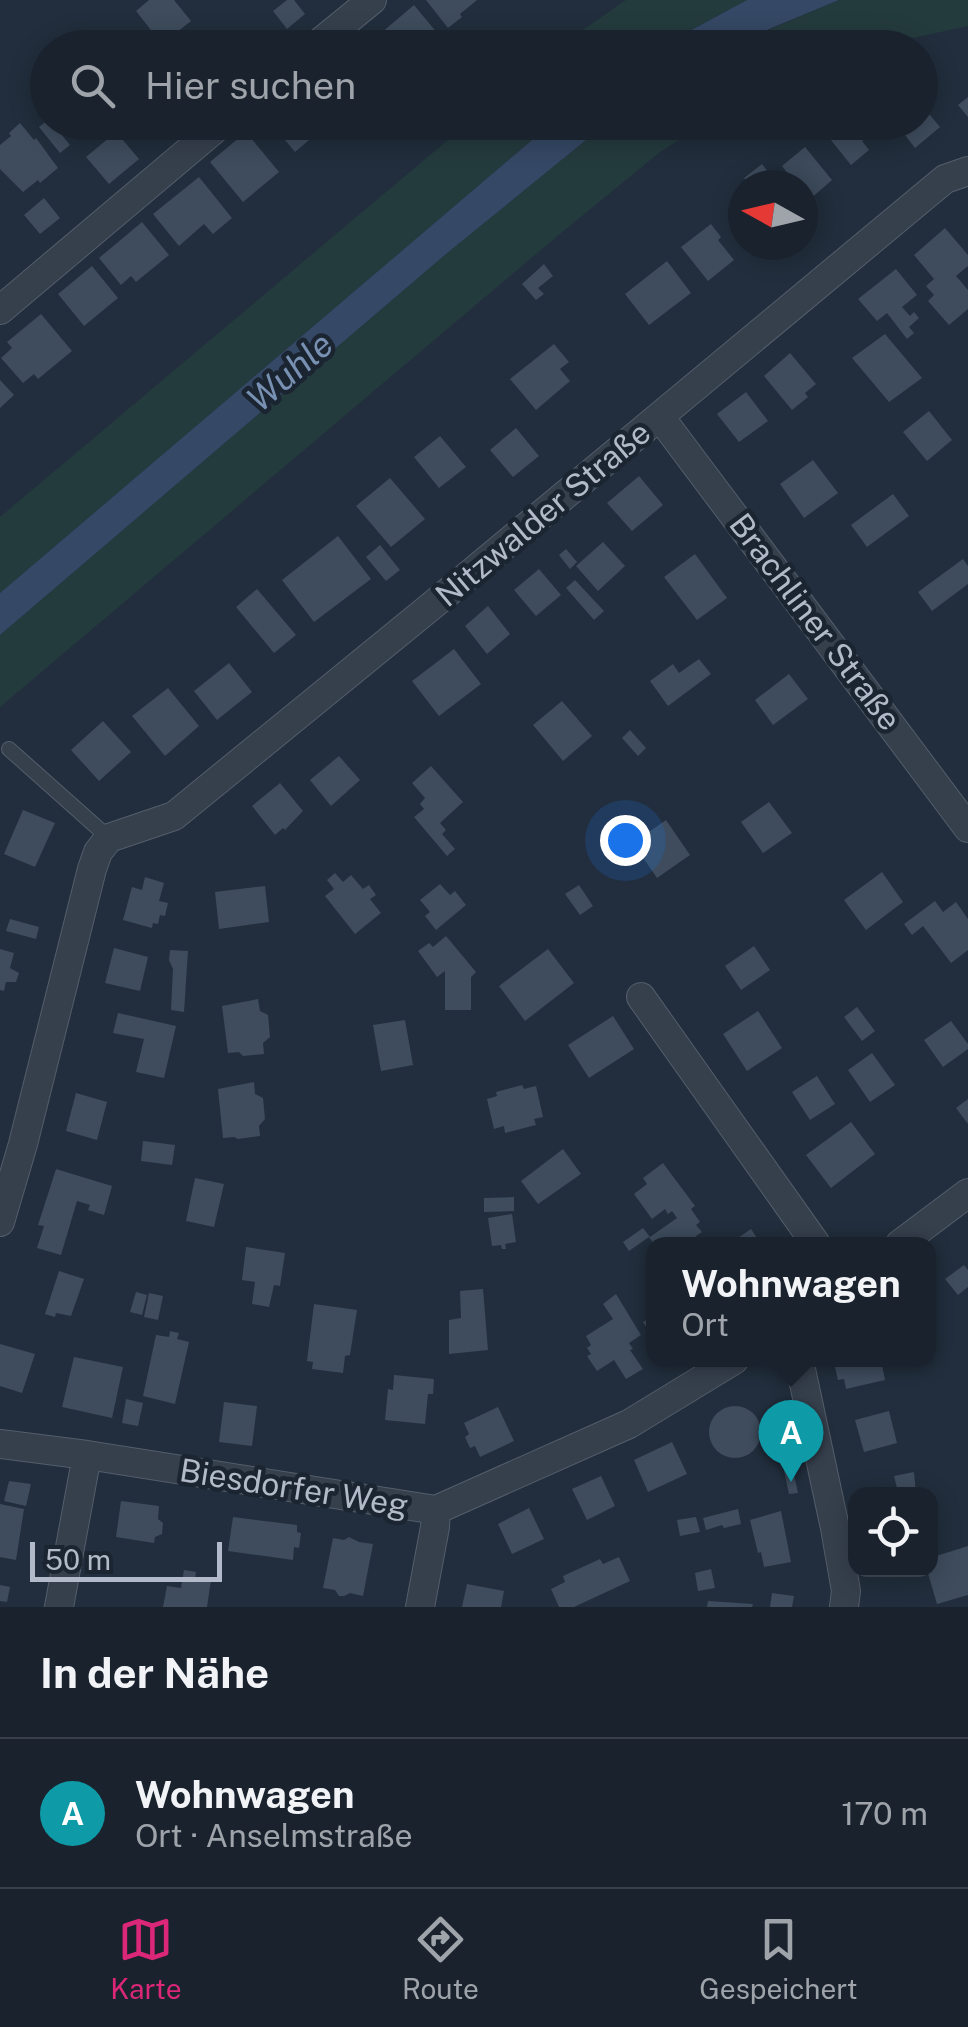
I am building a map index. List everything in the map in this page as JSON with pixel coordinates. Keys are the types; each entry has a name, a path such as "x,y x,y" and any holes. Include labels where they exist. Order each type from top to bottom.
{"street":[{"path":"335,30 372,0"},
{"path":"0,310 202,140"},
{"name":"Nitzwalder Straße","path":"109,838 174,816 945,179 966,170"},
{"name":"Brachliner Straße","path":"660,416 968,828"},
{"path":"0,1222 92,869 109,838"},
{"path":"641,997 811,1237"},
{"path":"909,1237 968,1193"},
{"name":"Biesdorfer Weg","path":"0,1444 436,1510 629,1424 723,1367"},
{"path":"800,1367 846,1590 844,1607"},
{"path":"58,1607 87,1455"},
{"path":"420,1607 436,1510"}],"lane":[{"path":"10,749 109,838"}],"green space":[{"path":"626,0 747,0 691,30 583,30"},
{"path":"839,0 968,0 968,26 938,32 768,30"},
{"path":"448,140 532,140 0,593 0,517"},
{"path":"586,140 679,140 555,238 0,707 0,635 446,254"}],"water":[{"path":"747,0 839,0 767,30 691,30"},
{"name":"Wuhle","path":"532,140 586,140 446,254 0,635 0,593"}],"building":[{"path":"149,0 174,0 191,21 180,30 151,30 136,11"},
{"path":"287,0 294,0 305,14 287,29 273,11"},
{"path":"426,0 477,0 448,28"},
{"path":"414,5 435,30 385,30"},
{"path":"968,97 968,117 958,105"},
{"path":"20,123 30,140 37,140 58,168 23,192 0,169 0,145 11,136 9,133"},
{"path":"50,140 66,140 70,145 60,153"},
{"path":"106,140 123,140 139,159 109,184 86,157"},
{"path":"236,140 253,140 279,172 243,202 210,162"},
{"path":"285,140 309,140 295,152"},
{"path":"831,140 863,140 869,150 851,165"},
{"path":"909,140 925,140 915,148"},
{"path":"805,147 832,180 818,192 818,170 785,170 782,166"},
{"path":"199,177 232,218 213,234 204,224 179,246 153,214"},
{"path":"44,198 60,218 40,234 24,215"},
{"path":"142,222 169,255 136,282 131,276 121,285 99,258"},
{"path":"711,224 721,237 718,240 728,252 728,260 734,260 708,281 681,247"},
{"path":"945,228 968,255 968,266 956,276 968,290 968,309 949,325 928,301 934,295 926,286 934,279 914,255"},
{"path":"667,261 691,293 649,325 625,294"},
{"path":"544,264 553,276 538,288 544,294 536,300 522,284"},
{"path":"92,266 118,298 84,326 58,294"},
{"path":"896,269 917,295 902,307 910,316 914,312 919,318 909,327 914,333 907,339 887,313 877,321 858,299"},
{"path":"41,314 72,351 38,379 34,374 23,383 1,358 12,348 7,342"},
{"path":"885,334 922,378 889,402 852,358"},
{"path":"554,344 569,362 560,369 570,381 536,410 510,379"},
{"path":"790,353 816,384 792,410 764,376"},
{"path":"0,380 14,395 0,408"},
{"path":"746,392 768,421 739,442 717,414"},
{"path":"929,411 952,440 927,461 903,432"},
{"path":"516,428 539,456 513,477 490,450"},
{"path":"440,436 466,467 439,488 414,457"},
{"path":"813,460 838,493 804,518 780,484"},
{"path":"639,476 663,505 632,531 607,503"},
{"path":"390,478 425,519 391,547 356,506"},
{"path":"893,494 909,516 867,547 851,525"},
{"path":"338,536 371,579 314,622 282,580"},
{"path":"603,542 625,566 598,591 576,566"},
{"path":"380,545 400,570 386,581 366,557"},
{"path":"566,549 577,562 570,569 559,555"},
{"path":"695,554 727,598 697,620 664,577"},
{"path":"963,559 968,566 968,584 932,611 918,592"},
{"path":"539,569 561,595 536,616 514,590"},
{"path":"575,580 604,611 594,620 566,588"},
{"path":"257,589 296,635 274,653 236,607"},
{"path":"488,606 510,634 487,654 465,626"},
{"path":"454,649 481,684 439,716 412,681"},
{"path":"699,659 711,674 668,706 650,681 673,664 679,673"},
{"path":"229,663 252,692 217,720 194,691"},
{"path":"789,674 808,699 773,725 755,700"},
{"path":"168,688 199,726 165,756 132,716"},
{"path":"562,701 592,736 563,761 533,725"},
{"path":"103,721 131,752 99,781 71,750"},
{"path":"630,730 646,748 638,756 622,738"},
{"path":"339,756 360,780 331,806 310,780"},
{"path":"431,766 463,802 440,823 446,830 442,834 455,849 447,856 414,817 424,809 420,804 425,798 412,783"},
{"path":"280,783 303,811 275,835 252,806"},
{"path":"769,802 792,833 763,853 741,822"},
{"path":"23,810 55,823 35,867 4,854"},
{"path":"666,820 690,855 657,878 633,843"},
{"path":"882,872 903,902 866,930 844,900"},
{"path":"335,873 343,882 351,875 363,889 369,885 376,895 370,899 381,913 355,934 325,896 334,889 327,880"},
{"path":"145,877 164,883 159,901 168,903 165,916 160,915 158,924 153,923 152,928 123,920 132,887 142,890"},
{"path":"440,884 450,895 455,891 466,905 436,930 425,916 430,912 420,900"},
{"path":"579,885 593,906 580,915 565,894"},
{"path":"265,886 269,922 219,929 215,892"},
{"path":"935,901 943,912 956,902 968,919 968,950 951,963 923,926 912,935 904,924"},
{"path":"10,919 39,927 36,939 6,931"},
{"path":"446,936 476,972 471,977 471,1010 445,1010 445,971 437,977 418,951 429,943 433,947"},
{"path":"754,946 770,970 741,990 725,966"},
{"path":"114,948 148,957 140,991 105,983"},
{"path":"0,949 14,953 10,968 19,973 16,982 6,982 4,991 0,990"},
{"path":"548,949 574,983 525,1021 499,986"},
{"path":"170,950 188,951 184,1012 171,1010"},
{"path":"258,999 260,1011 268,1015 270,1037 263,1043 264,1054 228,1053 222,1006"},
{"path":"857,1007 875,1031 862,1041 844,1017"},
{"path":"758,1011 782,1048 747,1071 723,1034"},
{"path":"118,1013 176,1026 164,1078 136,1072 144,1039 113,1033"},
{"path":"613,1016 634,1049 589,1078 568,1045"},
{"path":"405,1020 413,1065 381,1071 373,1025"},
{"path":"951,1021 968,1049 943,1067 924,1040"},
{"path":"872,1053 895,1085 870,1102 848,1070"},
{"path":"817,1076 835,1104 810,1120 792,1092"},
{"path":"254,1082 255,1094 263,1098 265,1119 259,1126 260,1136 223,1138 218,1089"},
{"path":"522,1085 524,1089 536,1086 543,1117 534,1119 536,1125 505,1133 504,1126 494,1129 487,1099 497,1096 496,1092"},
{"path":"76,1093 107,1102 97,1140 66,1131"},
{"path":"968,1099 968,1124 956,1108"},
{"path":"851,1122 875,1154 831,1188 806,1155"},
{"path":"143,1141 175,1145 172,1165 141,1161"},
{"path":"563,1149 581,1174 538,1204 521,1181"},
{"path":"663,1163 695,1206 691,1209 702,1232 697,1237 650,1237 677,1218 665,1209 652,1219 634,1194 647,1184 643,1178"},
{"path":"56,1169 112,1186 104,1215 77,1201 61,1255 37,1248 44,1226 38,1225"},
{"path":"195,1178 224,1184 214,1227 186,1221"},
{"path":"514,1197 514,1211 484,1212 484,1198"},
{"path":"512,1214 516,1242 505,1244 506,1249 492,1246 488,1218"},
{"path":"643,1228 650,1237 629,1251 623,1242"},
{"path":"751,1229 756,1237 739,1237"},
{"path":"246,1247 285,1253 280,1286 274,1285 269,1307 252,1304 255,1282 242,1280"},
{"path":"964,1265 968,1270 968,1287 958,1295 945,1279"},
{"path":"59,1271 84,1279 71,1316 45,1314"},
{"path":"483,1289 488,1350 449,1354 449,1320 461,1318 460,1291"},
{"path":"136,1292 147,1295 142,1315 130,1312"},
{"path":"149,1293 163,1296 158,1320 144,1317"},
{"path":"616,1294 641,1335 629,1343 643,1369 626,1379 614,1360 597,1371 587,1356 591,1354 587,1348 591,1345 586,1336 613,1319 603,1304"},
{"path":"314,1304 357,1310 343,1373 312,1369 313,1362 307,1361"},
{"path":"170,1331 179,1333 177,1339 189,1342 175,1404 143,1396 156,1335 169,1337"},
{"path":"0,1344 35,1354 22,1393 0,1386"},
{"path":"74,1357 123,1367 112,1418 62,1407"},
{"path":"835,1367 882,1367 885,1380 846,1389 844,1379 838,1380"},
{"path":"394,1375 434,1379 425,1424 385,1420 388,1389 393,1390"},
{"path":"126,1399 143,1403 138,1426 122,1423"},
{"path":"224,1402 257,1406 252,1446 219,1442"},
{"path":"735,1406 753,1414 761,1432 753,1450 735,1458 717,1450 709,1432 717,1414"},
{"path":"498,1407 514,1441 480,1457 475,1446 470,1448 464,1423"},
{"path":"889,1411 897,1443 864,1452 855,1420"},
{"path":"672,1442 687,1474 648,1492 634,1460"},
{"path":"793,1470 798,1493 789,1494 784,1471"},
{"path":"914,1472 915,1487 897,1487 894,1476"},
{"path":"601,1476 615,1506 587,1520 572,1489"},
{"path":"9,1481 31,1484 26,1506 4,1501"},
{"path":"121,1501 159,1506 162,1534 155,1537 154,1543 116,1537"},
{"path":"0,1504 24,1509 16,1560 0,1557"},
{"path":"529,1508 544,1539 512,1554 498,1524"},
{"path":"738,1509 741,1524 706,1530 703,1518"},
{"path":"781,1511 791,1562 764,1567 750,1520"},
{"path":"233,1517 297,1525 297,1532 301,1533 293,1560 228,1551"},
{"path":"696,1517 700,1532 680,1536 677,1520"},
{"path":"349,1537 373,1544 363,1596 339,1596 335,1590 323,1588 333,1538"},
{"path":"968,1546 968,1595 937,1604 929,1577 938,1577 938,1555"},
{"path":"619,1557 630,1581 574,1607 559,1607 551,1589 565,1582 563,1576 600,1559 603,1564"},
{"path":"711,1569 715,1588 698,1591 695,1573"},
{"path":"184,1570 196,1572 195,1578 211,1580 207,1607 163,1607 167,1586 181,1588"},
{"path":"467,1584 504,1591 501,1607 462,1607"},
{"path":"0,1585 10,1587 7,1602 0,1601"},
{"path":"772,1593 794,1596 792,1607 770,1607"},
{"path":"708,1601 753,1604 707,1607"}],"place":[{"name":"Wohnwagen","path":"791,1482"}]}
